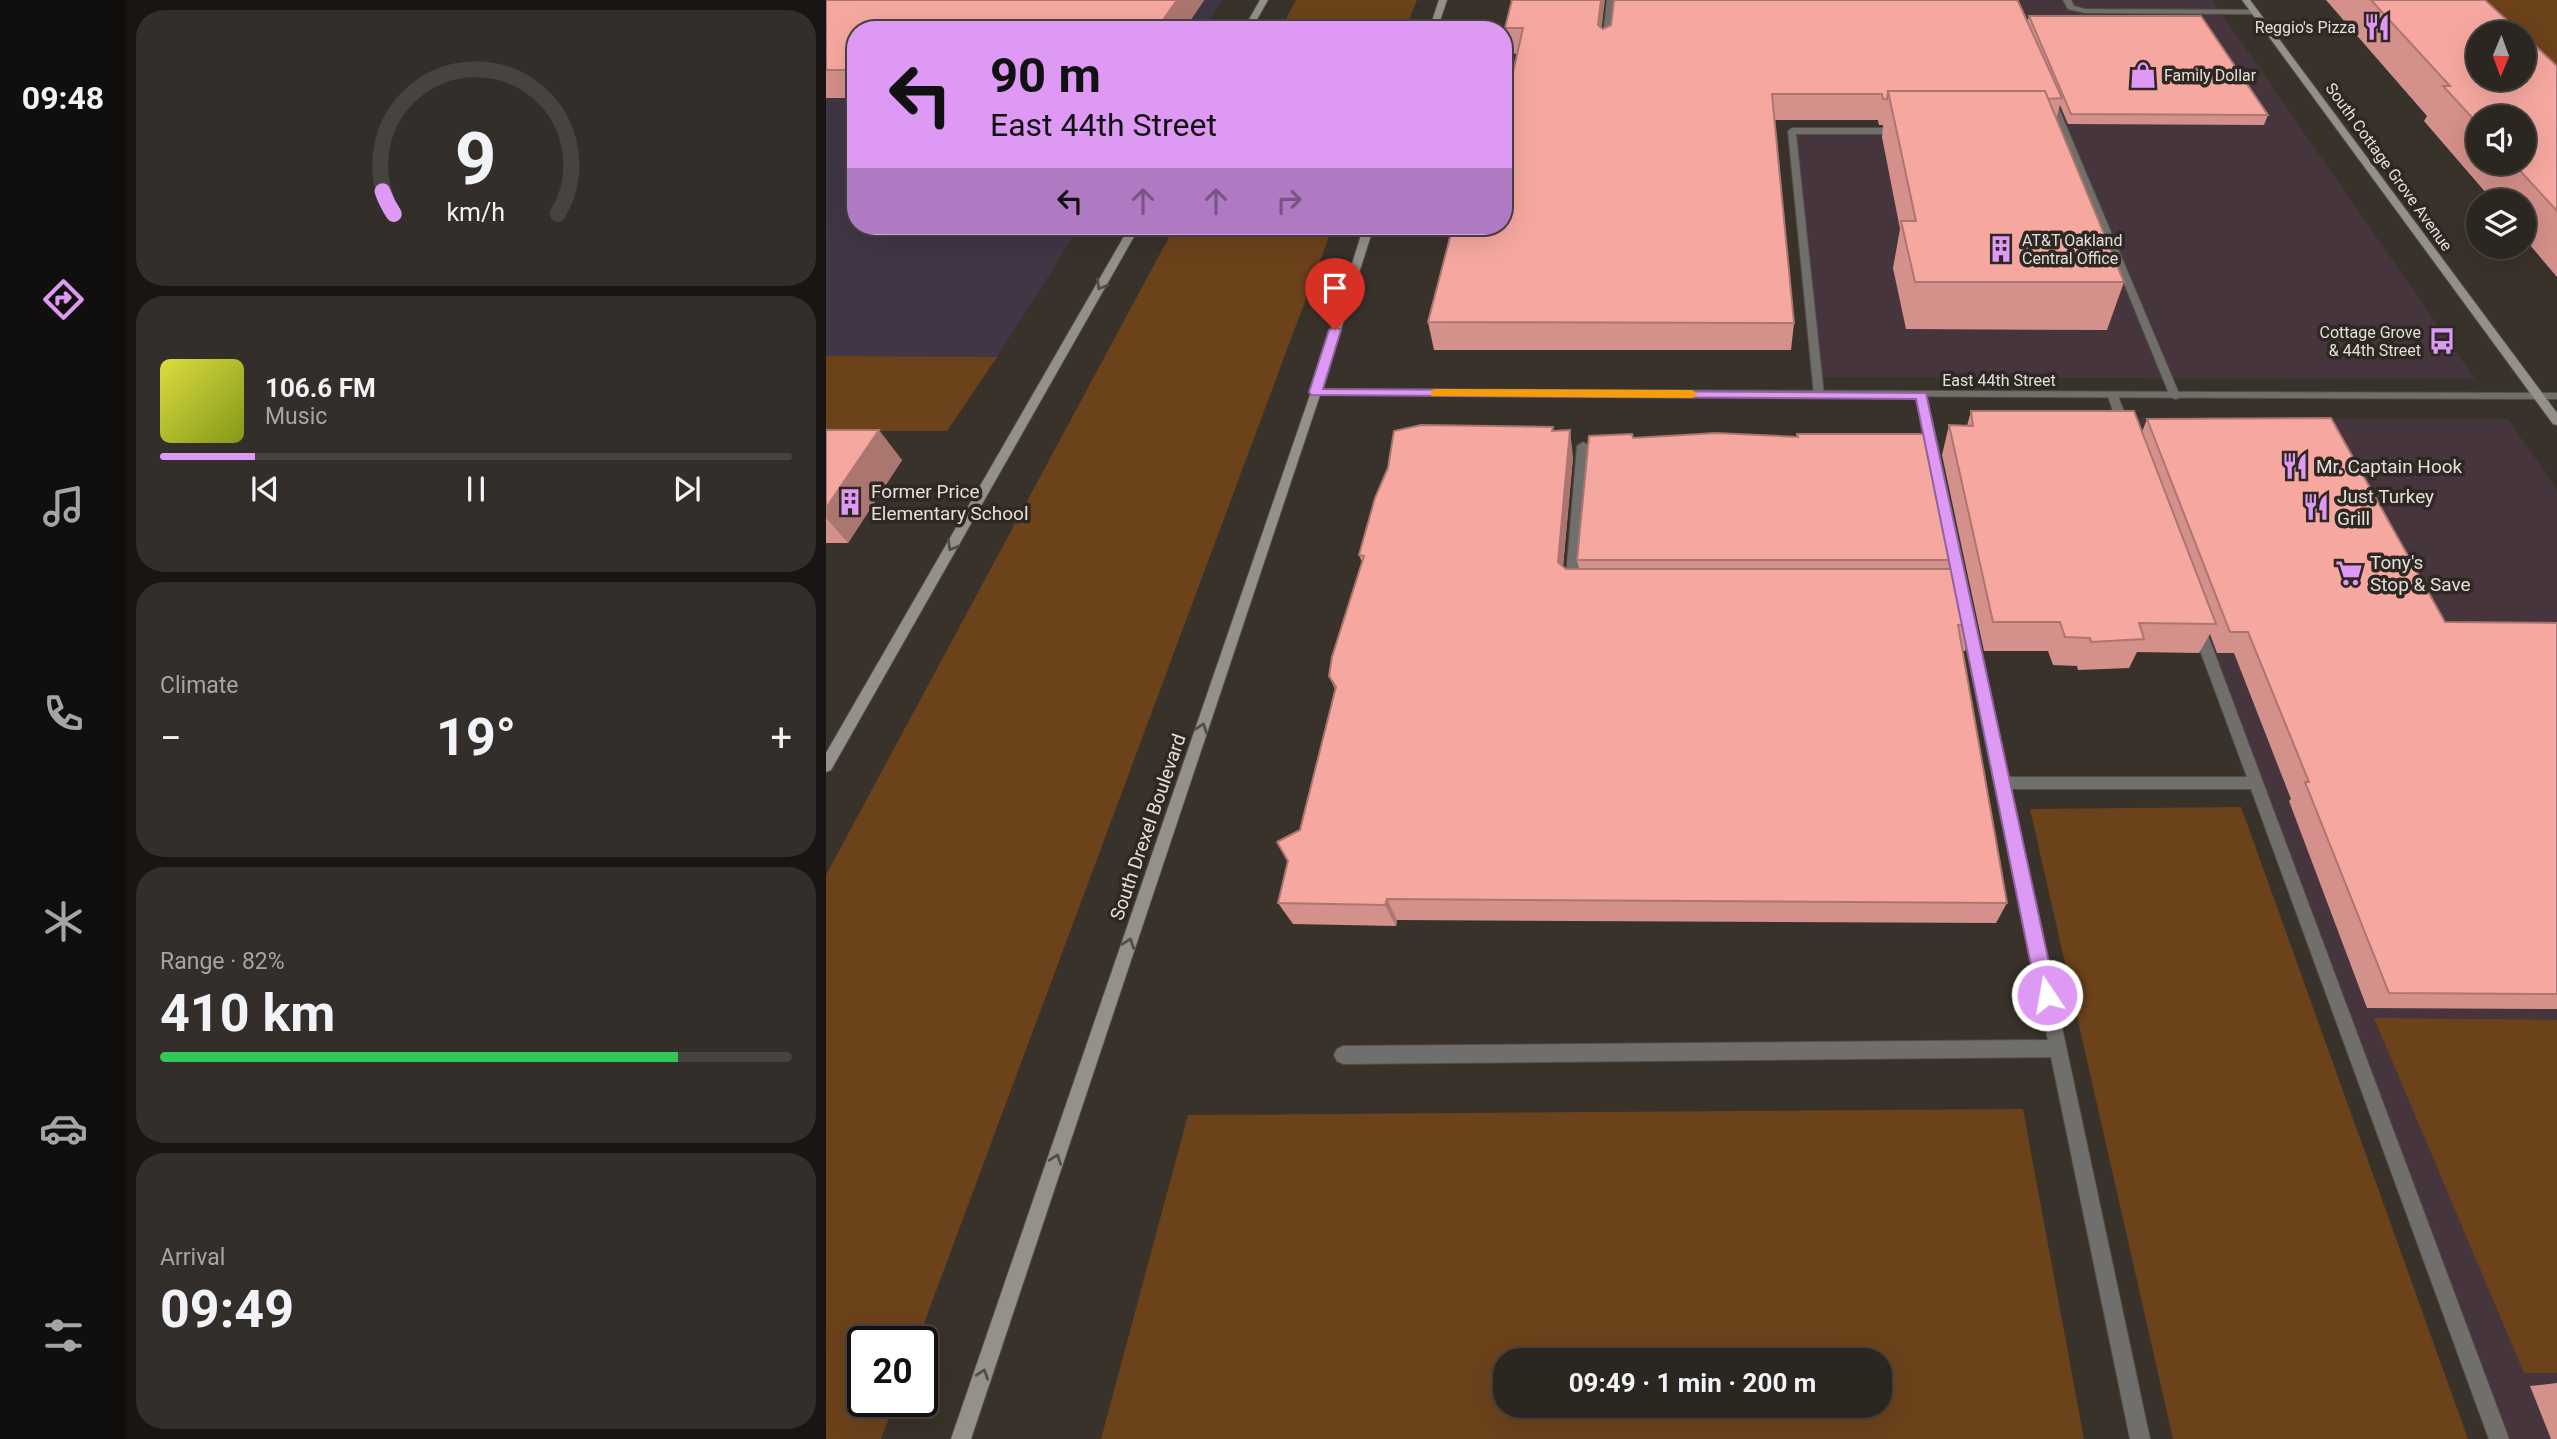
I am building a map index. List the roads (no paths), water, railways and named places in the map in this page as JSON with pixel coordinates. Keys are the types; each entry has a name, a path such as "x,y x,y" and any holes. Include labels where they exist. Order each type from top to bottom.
{"street":[{"path":"1252,21 1264,0"},
{"path":"1436,21 1443,0"},
{"path":"1606,50 1611,0 1624,1"},
{"path":"2067,0 2071,7 2085,11 2254,12"},
{"name":"South Cottage Grove Avenue","path":"2246,0 2557,421"},
{"path":"2044,83 2175,396"},
{"path":"1819,395 1792,131 1914,131"},
{"path":"2051,131 2064,131"},
{"path":"826,766 1130,235"},
{"name":"South Drexel Boulevard","path":"961,1439 1366,235"},
{"name":"East 44th Street","path":"1315,392 2557,396"},
{"path":"1921,395 1936,465"},
{"path":"2113,396 2130,443"},
{"path":"1583,446 1570,587 1584,587"},
{"path":"1964,601 2140,1439"},
{"path":"2193,613 2499,1439"},
{"path":"2002,783 2256,783"},
{"path":"1343,1055 2058,1048"}],"place":[{"name":"Reggio's Pizza","path":"2377,27"},
{"name":"Family Dollar","path":"2143,75"},
{"name":"AT&T Oakland Central Office","path":"2001,249"},
{"name":"Cottage Grove & 44th Street","path":"2442,341"},
{"name":"Mr. Captain Hook","path":"2295,466"},
{"name":"Former Price Elementary School","path":"850,502"},
{"name":"Just Turkey Grill","path":"2316,507"},
{"name":"Tony's Stop & Save","path":"2349,573"}]}
